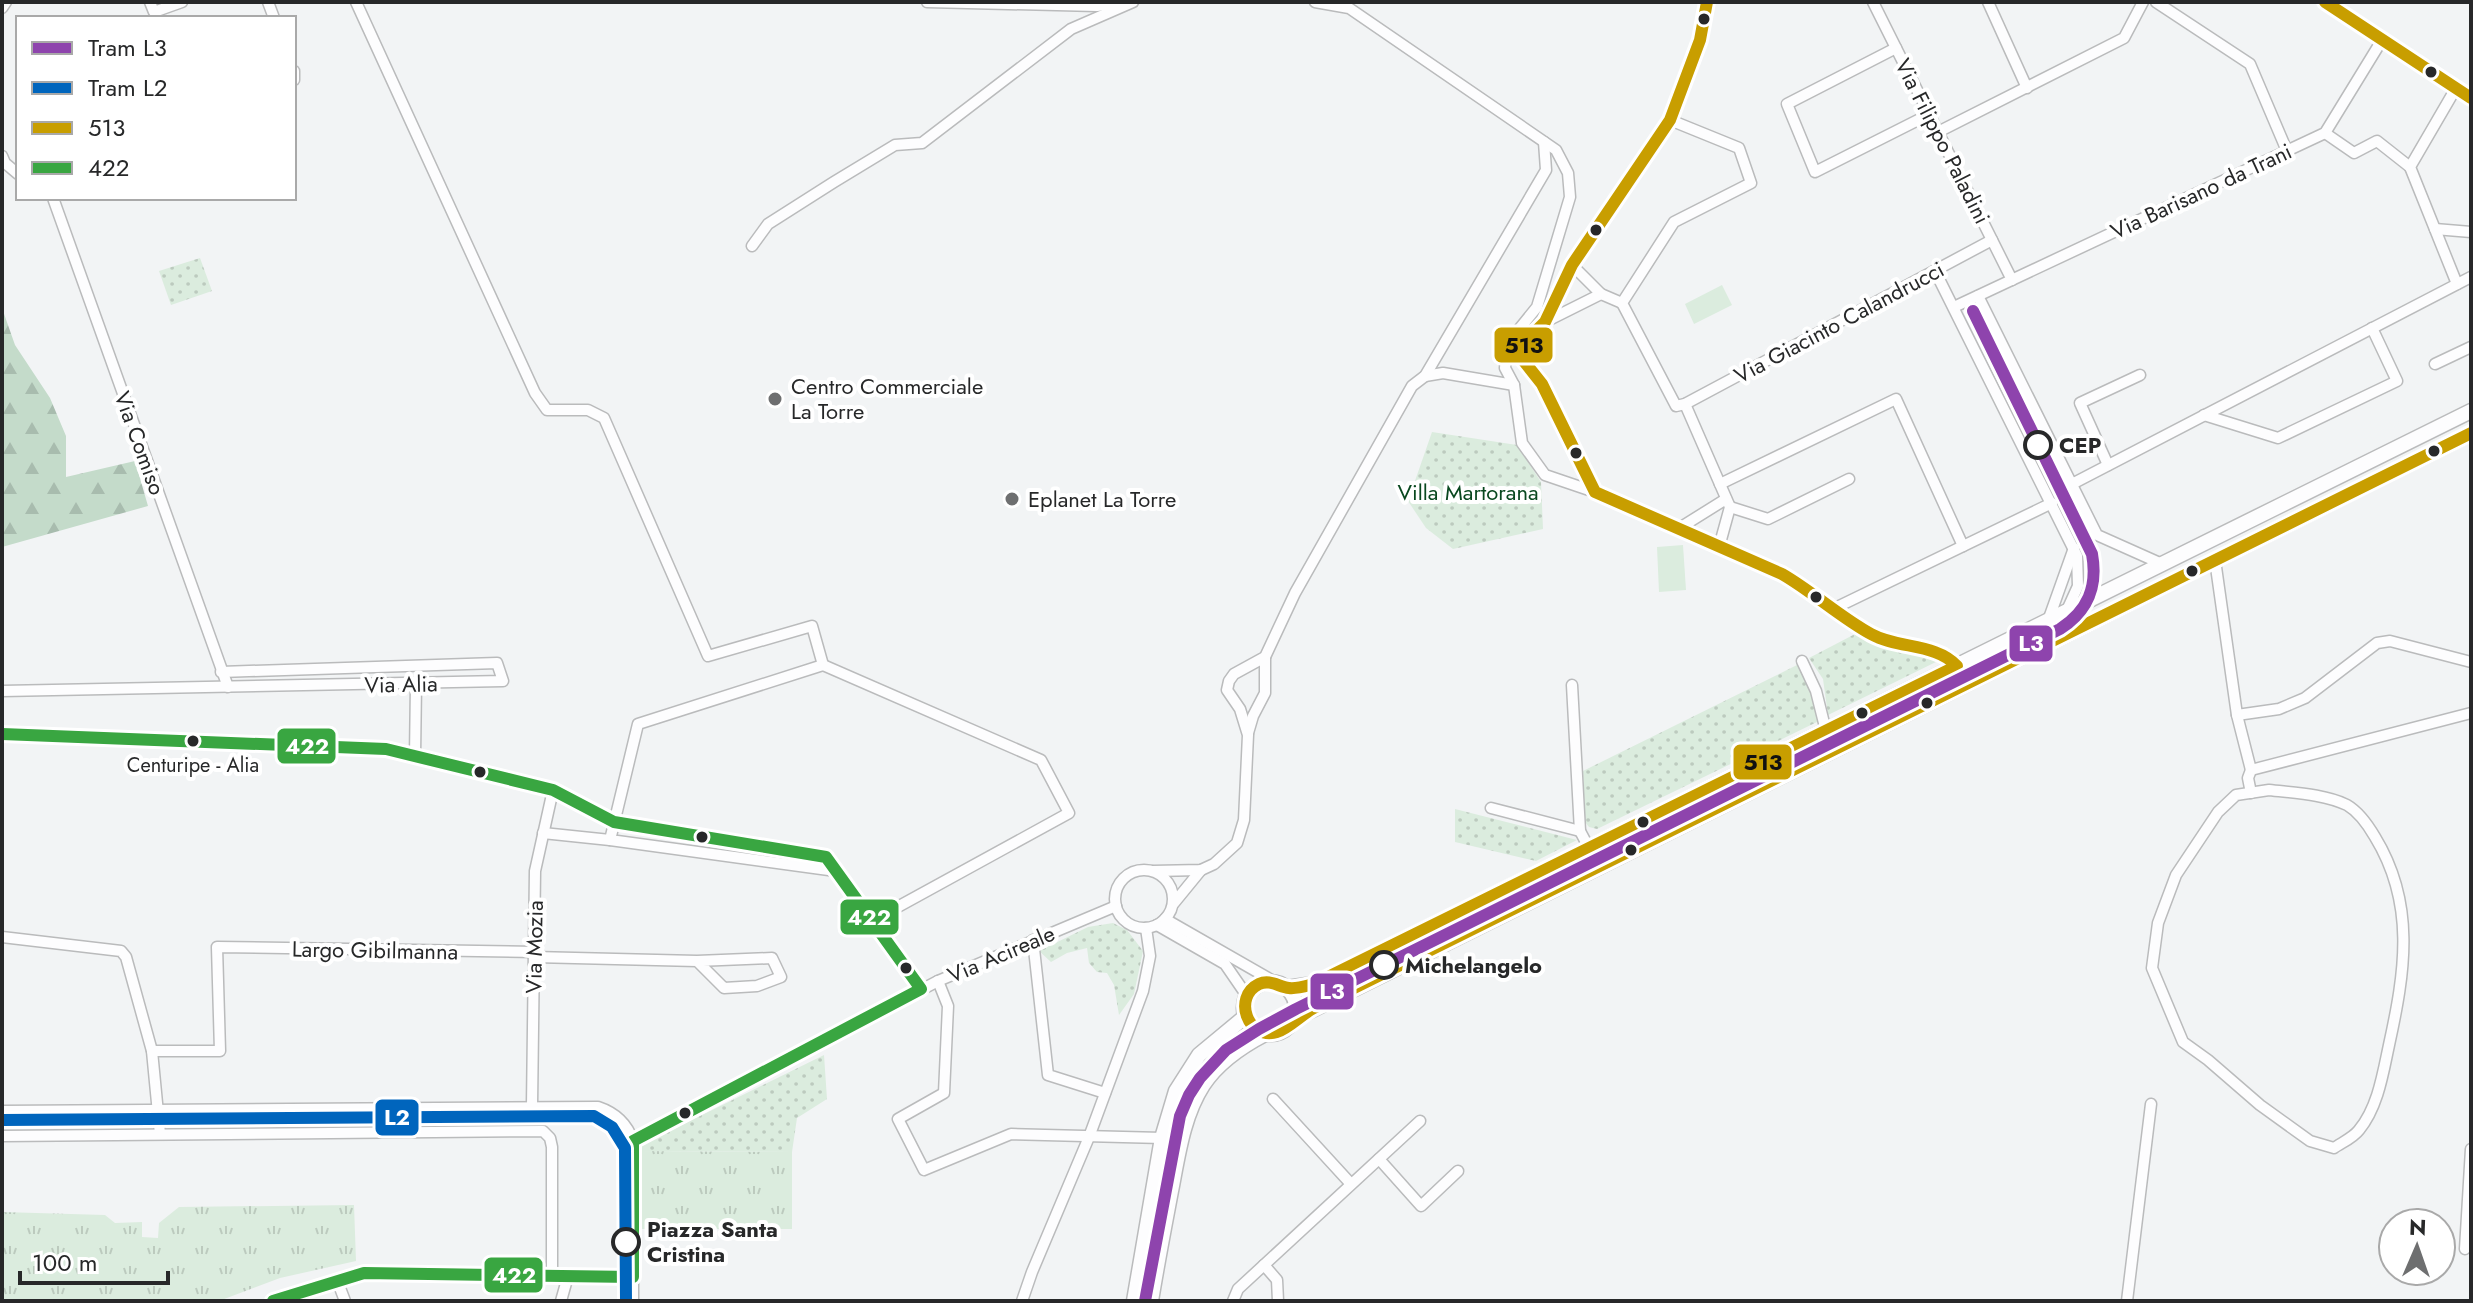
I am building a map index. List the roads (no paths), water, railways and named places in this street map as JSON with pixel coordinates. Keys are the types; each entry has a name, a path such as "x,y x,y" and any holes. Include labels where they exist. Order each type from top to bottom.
{"street":[{"path":"2,8 6,2"},
{"path":"150,2 154,12 182,2"},
{"path":"356,2 535,393 547,410 588,410 604,418 708,656 812,626 823,665"},
{"path":"927,2 1097,6 1126,2"},
{"path":"752,246 768,224 895,145 922,143 1071,29 1133,2"},
{"path":"1315,2 1349,8 1556,150 1568,173 1570,197 1537,307 1507,344 1505,368 1514,385 1522,443 1545,475 1595,492 1782,574 1879,638 1947,655 1957,666"},
{"path":"1545,322 1572,265 1670,120 1700,40 1707,2"},
{"name":"Via Filippo Paladini","path":"1873,2 2012,280"},
{"path":"1988,2 2027,88"},
{"path":"1938,132 2124,38 2143,2"},
{"path":"2156,2 2250,64 2287,151"},
{"path":"2325,2 2471,98"},
{"path":"2382,40 2325,133 2354,153 2377,141 2410,167 2457,284"},
{"path":"1896,48 1787,104 1815,172 1930,114"},
{"path":"2410,167 2456,88"},
{"path":"1622,303 1674,222 1751,183 1739,148 1670,120"},
{"name":"Via Barisano da Trani","path":"1954,307 2325,133"},
{"path":"1294,1019 1296,1004 1281,985 1181,931 1156,924 1127,922 1116,906 1117,889 1121,881 1136,871 1201,870 1214,864 1237,843 1244,820 1248,735 1253,716 1265,693 1265,657 1295,593 1412,386 1425,376 1546,170 1544,142"},
{"path":"2,156 16,172"},
{"name":"Via Comiso","path":"52,200 228,687"},
{"path":"2435,229 2471,232"},
{"name":"Via Giacinto Calandrucci","path":"1685,404 1992,240"},
{"path":"1572,265 1601,294 1622,303 1676,406 1685,404 1728,503 1719,547"},
{"path":"1935,271 2074,548 2080,572 2077,592 2069,607 2054,618"},
{"path":"2072,484 2471,277"},
{"path":"1595,492 1542,384 1523,360 1524,343 1545,322 1601,294"},
{"path":"1978,296 2097,535 2162,564"},
{"path":"2204,415 2278,438 2397,381 2372,328"},
{"path":"2435,364 2471,347"},
{"path":"1425,376 1443,373 1514,385"},
{"path":"2108,465 2080,403 2140,375"},
{"path":"1720,484 1896,399 1963,546"},
{"path":"1247,996 1258,985 1314,984 2471,411"},
{"path":"1151,1301 1179,1150 1191,1108 1205,1082 1234,1053 1265,1034 1281,1031 1294,1019 2471,433"},
{"path":"1678,529 1728,503 1768,519 1849,479"},
{"path":"1835,608 2052,503"},
{"path":"2263,514 2270,532"},
{"path":"2054,618 2074,548"},
{"path":"2215,560 2237,715 2251,770 2248,778 2251,793"},
{"path":"2237,715 2279,709 2305,698 2377,643 2390,641 2471,662"},
{"path":"1248,735 1240,709 1227,690 1234,674 1265,657"},
{"path":"1802,661 1816,691 1826,731"},
{"name":"Via Alia","path":"2,691 503,681 497,663 221,672"},
{"path":"610,840 638,724 823,665 1041,760 1069,813 872,921"},
{"path":"1242,671 1252,671 1265,684"},
{"path":"415,756 416,684"},
{"path":"1572,685 1580,831 1589,848"},
{"path":"1231,699 1240,705 1250,706 1261,701"},
{"path":"2251,770 2471,713"},
{"path":"2,734 386,749 553,790 614,822 826,857 921,989"},
{"name":"Via Mozia","path":"532,1106 535,871 553,790"},
{"path":"2269,790 2313,796 2348,806 2366,822 2388,859 2403,917 2403,981 2382,1079 2371,1110 2358,1132 2334,1148 2310,1141 2183,1042 2152,968 2158,923 2176,875 2218,812 2236,795 2251,793 2269,790"},
{"path":"1491,808 1580,831"},
{"path":"543,833 836,871"},
{"path":"1022,1301 1089,1137 1149,971 1156,924 1201,870"},
{"path":"1153,871 1172,888 1173,905"},
{"name":"Via Acireale","path":"633,1141 921,989 1116,906"},
{"path":"1156,924 1225,964 1247,996 1246,1016 1252,1026 1265,1034"},
{"path":"2,937 121,951 126,957 152,1051 160,1134"},
{"path":"1033,940 1048,1075 1105,1093"},
{"name":"Largo Gibilmanna","path":"152,1051 220,1051 217,947 697,961 772,958 781,977 757,986 724,988 697,961"},
{"path":"938,981 948,1006 944,1093 898,1119 924,1170 1011,1134 1162,1138"},
{"path":"1134,1301 1162,1138 1176,1091 1192,1064 1208,1046 1246,1016"},
{"path":"1273,1099 1351,1184"},
{"path":"2127,1301 2151,1104"},
{"path":"2,1111 598,1107 617,1115 633,1141 633,1301"},
{"path":"1233,1301 1238,1289 1420,1121"},
{"path":"2,1136 543,1131 550,1138 553,1158 552,1275"},
{"path":"2465,1249 2471,1149"},
{"path":"1379,1159 1421,1206 1458,1171"},
{"path":"1264,1265 1277,1280 1278,1301"},
{"path":"273,1301 364,1273 633,1277"},
{"path":"561,1301 568,1276"},
{"path":"337,1280 345,1301"}],"tram line":[{"name":"L3","path":"1145,1301 1180,1116 1200,1078 1226,1050 1296,1009 2060,629 2078,614 2092,587 2092,554 1973,311"},
{"path":"2000,377 2018,402"},
{"name":"L2","path":"2,1120 594,1116 612,1127 625,1148 626,1301"},
{"path":"11,1120 33,1125"}],"place":[{"name":"Centro Commerciale La Torre","path":"775,399"},
{"name":"CEP","path":"2038,445"},
{"name":"Eplanet La Torre","path":"1012,499"},
{"name":"Centuripe - Alia","path":"193,741"},
{"name":"Michelangelo","path":"1384,965"},
{"name":"Piazza Santa Cristina","path":"626,1242"}],"park label":[{"name":"Villa Martorana","path":"1468,492"}]}
